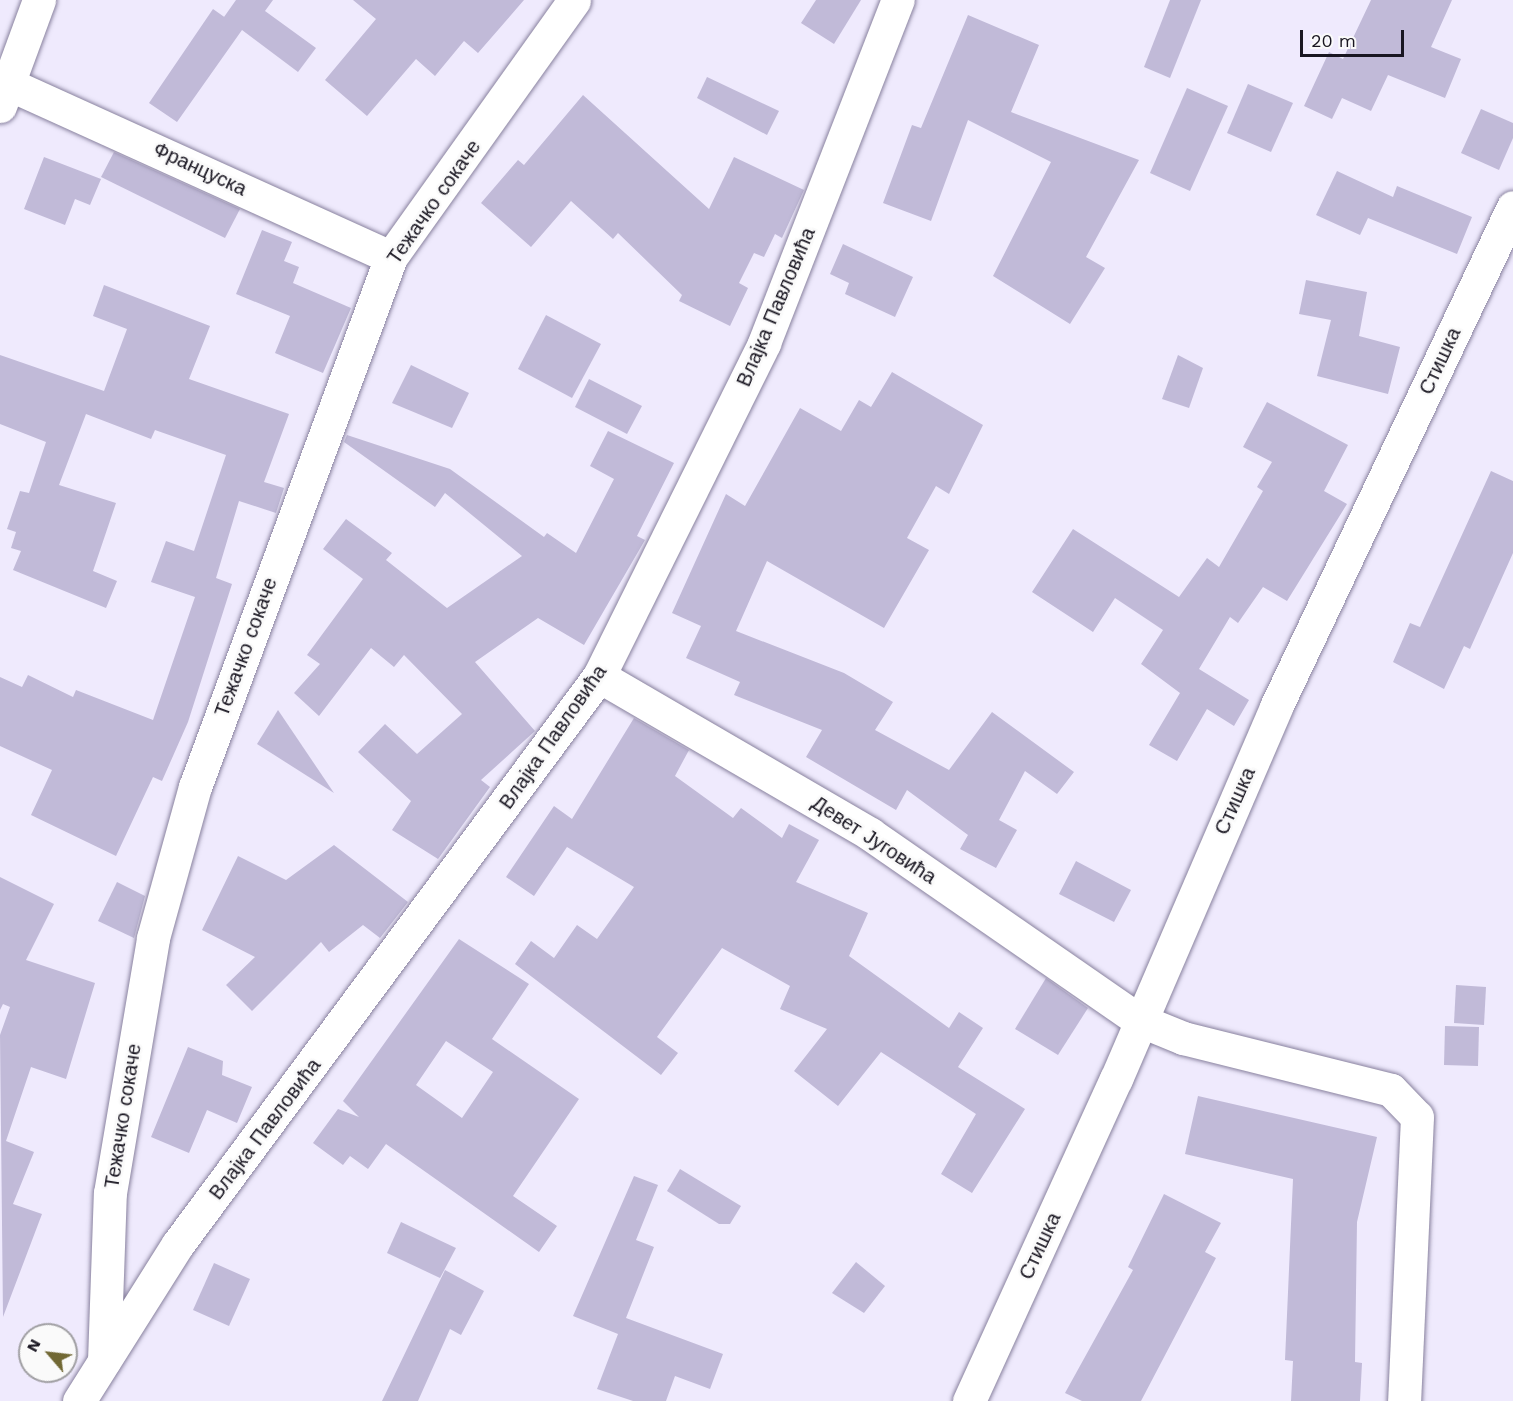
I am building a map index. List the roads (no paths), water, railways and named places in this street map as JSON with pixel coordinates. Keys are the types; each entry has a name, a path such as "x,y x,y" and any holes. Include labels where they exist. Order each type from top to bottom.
{"street":[{"path":"3,89 39,0"},
{"name":"Тежачко сокаче","path":"104,1361 110,1193 153,938 195,787 391,257 574,0"},
{"name":"Влајка Павловића","path":"79,1401 178,1244 599,676 764,343 898,0"},
{"name":"Француска","path":"3,89 391,257"},
{"name":"Стишка","path":"969,1401 1276,707 1513,207"},
{"name":"Девет Југовића","path":"599,676 870,834 1139,1020 1183,1038 1391,1090 1417,1117 1404,1401"}]}
